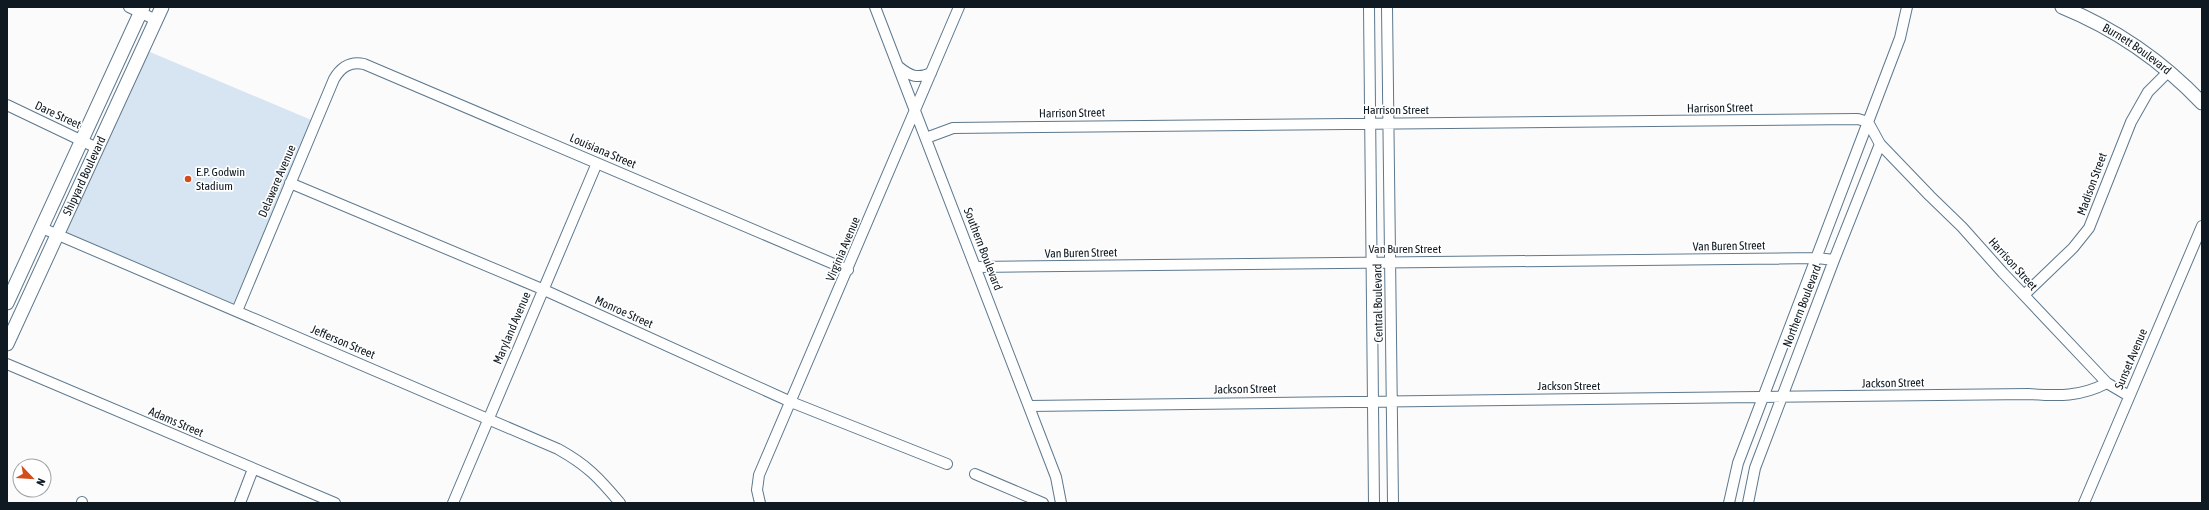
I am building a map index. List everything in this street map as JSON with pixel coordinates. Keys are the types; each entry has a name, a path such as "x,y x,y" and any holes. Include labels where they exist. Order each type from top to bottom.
{"main road":[{"name":"Shipyard Boulevard","path":"7,344 162,7"},
{"name":"Burnett Boulevard","path":"2062,7 2117,34 2142,49 2169,71 2202,104"},
{"name":"Shipyard Boulevard","path":"7,303 81,140 137,9"}],"street":[{"name":"Southern Boulevard","path":"876,7 977,267 1056,477 1061,503"},
{"name":"Virginia Avenue","path":"760,503 758,490 759,475 848,270 959,7"},
{"name":"Central Boulevard","path":"1369,7 1370,263 1374,503"},
{"name":"Central Boulevard","path":"1387,7 1390,124 1393,503"},
{"name":"Northern Boulevard","path":"1729,503 1738,463 1900,38 1906,7"},
{"path":"137,9 156,20"},
{"name":"Louisiana Street","path":"346,65 355,62 364,64 848,270"},
{"name":"Delaware Avenue","path":"237,311 334,79 340,70 346,65"},
{"path":"899,67 910,76 915,77 931,73"},
{"name":"Madison Street","path":"2024,295 2073,248 2089,228 2130,122 2148,92 2169,71"},
{"name":"Dare Street","path":"7,105 97,148"},
{"name":"Harrison Street","path":"926,138 953,128 1858,119 1868,122"},
{"path":"1868,122 1880,144"},
{"name":"Harrison Street","path":"1880,144 1930,196 1962,226 2024,295 2107,383 2129,396"},
{"name":"Northern Boulevard","path":"1748,503 1755,468 1880,144"},
{"name":"Maryland Avenue","path":"452,503 596,162"},
{"name":"Monroe Street","path":"290,183 542,289 791,402 947,464"},
{"name":"Sunset Avenue","path":"2084,503 2202,226"},
{"name":"Jefferson Street","path":"42,228 558,449 580,461 599,477 620,503"},
{"name":"Van Buren Street","path":"977,267 1817,258 1834,260"},
{"name":"Adams Street","path":"7,364 335,503"},
{"name":"Jackson Street","path":"1029,406 1373,400 1781,398 2029,394 2063,396 2087,393 2107,383"},
{"path":"240,503 253,468"},
{"path":"975,474 1043,503"}],"shaded area":[{"name":"E.P. Godwin Stadium","path":"143,49 316,122 237,311 57,235"}],"place":[{"name":"E.P. Godwin Stadium","path":"188,179"}]}
